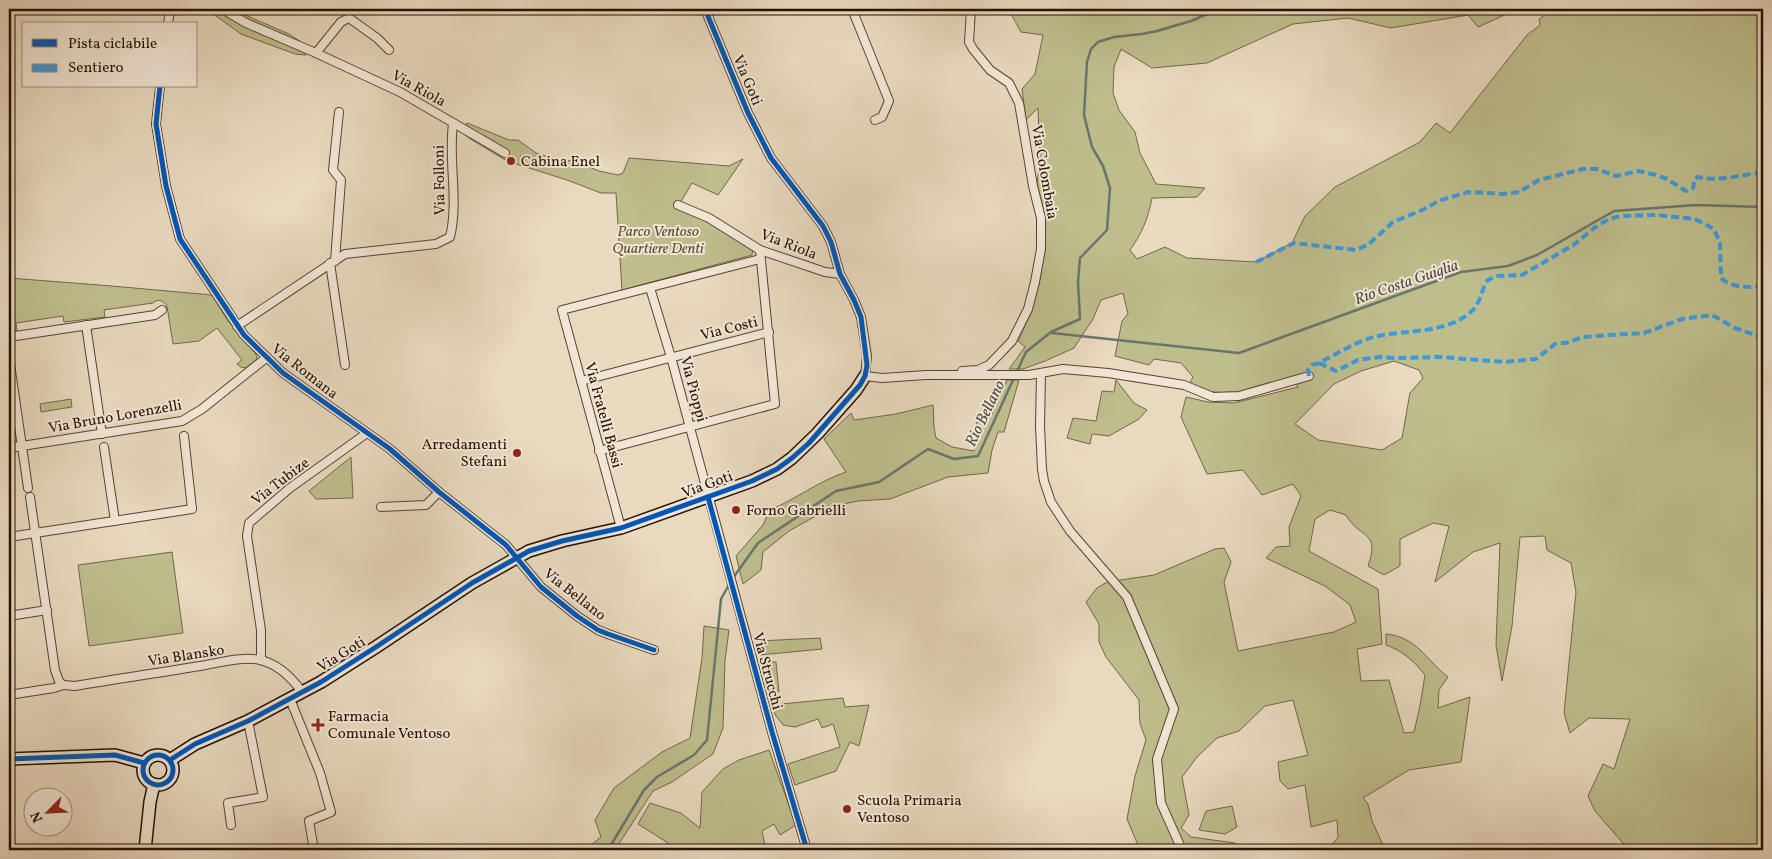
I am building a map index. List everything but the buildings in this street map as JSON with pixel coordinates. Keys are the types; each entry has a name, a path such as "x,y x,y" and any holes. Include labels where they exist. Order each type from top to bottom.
{"street":[{"path":"168,22 170,9"},
{"name":"Via Riola","path":"222,9 246,23 316,52 400,92 506,153"},
{"name":"Via Goti","path":"170,760 195,744 248,721 302,692 369,652 472,583 516,557 554,543 621,528 752,482 777,469 792,458 817,434 856,390 865,376 867,356 861,317 840,274 823,226 770,158 748,113 705,9"},
{"path":"852,9 889,101 882,117 875,120"},
{"name":"Via Colombaia","path":"951,376 962,371 978,370 989,365 1012,341 1028,309 1036,282 1041,249 1041,218 1033,186 1019,103 1009,83 990,70 973,50 969,42 971,9"},
{"name":"Via Riola","path":"316,52 341,22 349,18 377,38 389,50"},
{"name":"Via Romana","path":"160,88 156,124 166,186 180,239 237,326 266,358 283,373 390,449 439,492 506,545 516,557"},
{"path":"339,112 333,170 341,180 332,262 345,366"},
{"name":"Via Folloni","path":"237,326 344,254 436,244 450,237 454,221 451,156 453,124"},
{"name":"Via Riola","path":"678,205 709,218 760,250 825,272 840,274"},
{"path":"599,452 775,404 760,250"},
{"path":"650,288 760,259"},
{"name":"Via Fratelli Bassi","path":"621,528 562,310 650,288"},
{"name":"Via Pioppi","path":"650,288 671,358 708,497"},
{"path":"9,337 155,315 162,310"},
{"path":"86,325 102,434"},
{"name":"Via Costi","path":"581,381 769,332"},
{"path":"9,357 55,670 62,685"},
{"name":"Via Bruno Lorenzelli","path":"9,448 188,419 266,358"},
{"name":"Via Colombaia","path":"865,376 882,378 926,375 1021,376 1041,374 1059,369 1108,373 1184,385 1213,397 1239,396 1309,376"},
{"path":"1041,374 1040,426 1042,469 1051,502 1070,531 1127,597 1174,709 1157,759 1161,803 1182,850"},
{"name":"Via Tubize","path":"261,660 261,630 247,536 249,523 290,488 367,433"},
{"path":"9,537 192,509 184,436"},
{"path":"104,447 116,521"},
{"path":"381,507 426,505 439,492"},
{"name":"Via Strucchi","path":"708,497 772,732 807,850"},
{"name":"Via Bellano","path":"516,557 542,587 588,623 608,634 654,650"},
{"path":"9,616 47,610"},
{"path":"261,660 272,664 283,672 302,692"},
{"name":"Via Blansko","path":"9,695 62,685 75,686 235,661 261,660"},
{"path":"290,699 320,773 331,812 309,821 313,844"},
{"path":"232,825 228,803 263,797 248,721"},
{"path":"156,754 170,760 173,768 171,776 166,782 154,784 146,780 144,776 144,763 149,757 156,754"},
{"path":"9,759 115,755 144,763"},
{"path":"145,850 150,802 154,784"}],"green space":[{"path":"206,9 231,9 289,34 301,42 306,55 295,54 241,34"},
{"path":"1017,9 1518,9 1478,27 1468,15 1391,28 1348,18 1293,24 1207,63 1152,68 1121,49 1114,67 1113,93 1119,110 1135,132 1140,153 1156,184 1205,188 1197,197 1152,198 1144,225 1130,250 1137,259 1165,247 1187,258 1256,262 1292,243 1305,216 1335,187 1420,142 1436,123 1450,133 1527,35 1540,25 1539,19 1554,9 1763,9 1763,850 1629,850 1595,811 1588,796 1603,764 1614,769 1630,719 1589,718 1570,733 1564,713 1576,592 1571,563 1547,550 1545,536 1520,537 1512,626 1502,681 1496,645 1500,543 1473,552 1435,582 1449,526 1433,523 1400,539 1400,566 1384,575 1368,566 1372,546 1367,536 1351,523 1346,515 1330,510 1315,519 1309,551 1378,589 1382,644 1357,649 1361,681 1389,680 1404,733 1414,732 1425,675 1408,657 1386,645 1386,634 1406,639 1413,644 1448,677 1439,690 1438,708 1470,697 1461,762 1409,770 1363,798 1368,804 1372,821 1383,845 1379,850 1326,850 1338,838 1337,820 1311,827 1305,785 1288,789 1280,781 1278,762 1308,755 1293,700 1265,706 1239,731 1217,738 1197,757 1182,777 1189,815 1181,828 1191,837 1235,843 1236,850 1140,850 1127,819 1135,776 1146,740 1140,724 1139,700 1106,657 1099,642 1099,624 1086,602 1097,588 1107,582 1154,575 1215,549 1224,548 1231,562 1224,582 1238,651 1334,632 1356,622 1350,605 1325,586 1266,558 1276,547 1290,546 1289,527 1301,496 1293,484 1262,495 1243,470 1207,474 1181,417 1186,397 1208,402 1234,403 1298,387 1294,377 1236,393 1211,392 1189,385 1193,377 1181,363 1154,359 1149,365 1115,356 1122,321 1128,314 1123,293 1101,300 1093,319 1074,348 1023,369 1009,369 1025,347 1018,341 1031,312 1039,284 1045,250 1045,216 1037,184 1040,158 1038,108 1026,120 1022,89 1035,74 1043,35 1021,32 1011,14","holes":["1394,361 1419,370 1423,378 1410,393 1402,438 1382,450 1318,440 1295,424 1334,384 1361,371"]},
{"name":"Parco Ventoso Quartiere Denti","path":"467,123 509,140 518,140 536,153 558,160 574,161 599,171 618,175 623,173 629,158 729,166 743,159 718,195 692,183 679,205 753,246 752,255 622,290 616,193 601,193 507,161 461,131"},
{"path":"9,278 212,295 228,321 256,354 257,359 246,368 237,364 242,360 217,328 199,341 173,344 167,306 159,300 153,303 104,310 105,317 64,322 63,316 16,323 17,330 9,331"},
{"path":"1007,380 1019,380 1004,432 998,432 992,450 988,473 948,477 890,499 858,501 834,506 789,531 763,552 761,570 743,584 736,556 763,525 770,510 826,480 846,472 824,439 851,413 854,420 896,414 933,405 936,438 952,447 974,451 980,435 976,423 992,414"},
{"path":"1116,380 1134,403 1147,410 1139,419 1109,436 1092,434 1090,444 1067,438 1073,418 1096,421 1102,391 1114,392"},
{"path":"71,399 72,407 41,412 40,404"},
{"path":"351,457 353,498 316,499 309,491"},
{"path":"172,552 183,633 89,646 78,565"},
{"path":"704,626 729,630 725,661 723,728 713,754 672,782 653,791 615,850 585,850 601,837 595,820 614,788 662,752 690,738 702,658"},
{"path":"820,638 822,649 760,655 758,641"},
{"path":"761,662 776,662 779,692 769,693"},
{"path":"843,698 845,707 869,705 859,746 850,742 836,771 795,785 788,764 840,747 833,724 822,728 818,719 795,727 783,725 771,705"},
{"path":"769,750 796,825 780,835 774,824 762,831 765,845 737,846 726,850 663,850 668,843 638,824 650,803 681,813 700,828 702,792 723,769 739,760"},
{"path":"1232,806 1237,827 1225,834 1199,830 1206,811"}],"waterway":[{"name":"Rio Bellano","path":"733,578 758,543 836,491 879,482 928,449 954,459 978,456 1026,352 1051,332 1080,319 1078,282 1080,258 1107,230 1110,188 1103,166 1092,147 1084,115 1087,62 1091,49 1098,42 1114,37 1157,31 1191,21 1219,9"},
{"name":"Rio Costa Guiglia","path":"1052,333 1239,353 1461,272 1508,266 1537,255 1614,211 1696,205 1763,207"},
{"name":"Rio Bellano","path":"608,850 644,790 657,777 694,755 707,740 721,599 730,583"}],"marked path":[{"path":"1256,262 1294,243 1356,250 1369,244 1393,222 1427,208 1438,201 1468,192 1503,194 1519,192 1539,180 1583,169 1596,169 1616,176 1639,171 1667,179 1686,191 1693,188 1695,178 1698,177 1728,178 1759,173 1763,170"},
{"path":"1309,376 1308,370 1312,365 1367,339 1426,330 1451,324 1463,318 1476,307 1488,280 1497,276 1522,275 1575,244 1594,228 1609,219 1620,216 1658,215 1695,219 1714,229 1720,243 1721,278 1730,284 1746,287 1763,287"},
{"path":"1319,363 1336,371 1358,360 1379,357 1440,357 1504,362 1536,359 1555,344 1570,342 1582,337 1644,333 1682,319 1712,315 1735,328 1763,339"}],"cycle path":[{"path":"170,760 195,744 248,721 321,682 472,583 529,551 562,541 621,528 752,481 777,469 809,443 860,385 865,376 867,365 861,317 840,274 831,242 823,226 771,158 748,113 705,9"},
{"path":"160,88 156,124 166,186 180,239 244,335 283,373 390,449 439,492 506,545 541,587 577,616 598,630 654,650"},
{"path":"708,497 772,732 807,850"},
{"path":"9,759 115,755 144,763"},
{"path":"158,755 169,759 173,770 169,781 158,785 147,781 143,770 147,759 158,755"}],"place":[{"name":"Cabina Enel","path":"511,161"},
{"name":"Arredamenti Stefani","path":"517,453"},
{"name":"Forno Gabrielli","path":"736,510"},
{"name":"Farmacia Comunale Ventoso","path":"318,725"},
{"name":"Scuola Primaria Ventoso","path":"847,809"}]}
